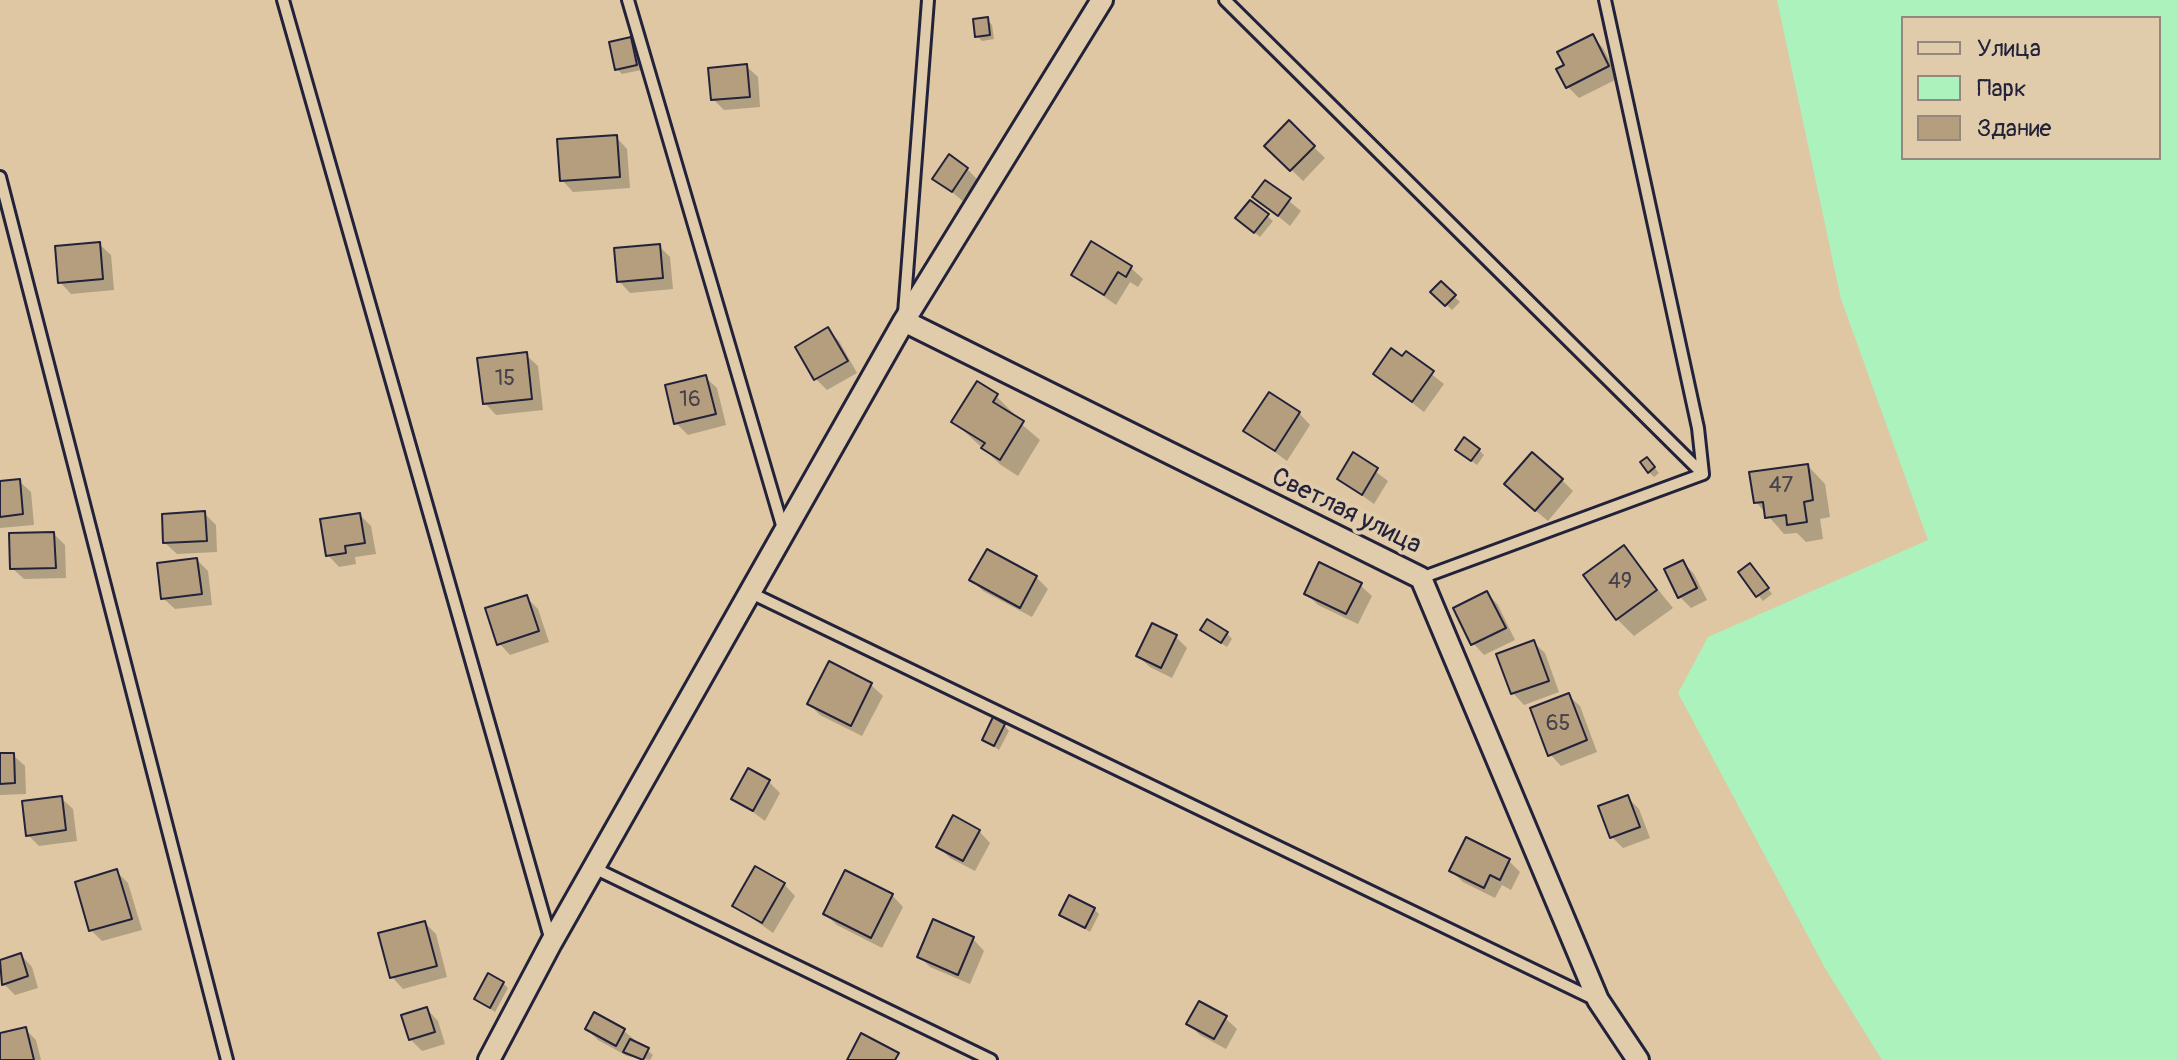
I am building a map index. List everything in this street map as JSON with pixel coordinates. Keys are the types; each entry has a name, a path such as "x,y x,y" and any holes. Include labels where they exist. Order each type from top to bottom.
{"street":[{"path":"489,1060 551,943 904,321 1102,0"},
{"name":"Светлая улица","path":"904,321 1421,578 1598,1000 1638,1060"}],"lane":[{"path":"283,0 551,943"},
{"path":"628,0 785,534"},
{"path":"904,321 928,0"},
{"path":"1225,0 1703,474"},
{"path":"1605,0 1698,428 1703,474"},
{"path":"0,177 227,1060"},
{"path":"1421,578 1703,474"},
{"path":"751,593 1598,1000"},
{"path":"594,868 991,1060"}],"green space":[{"path":"1777,0 2177,0 2177,1060 1882,1060 1825,968 1678,693 1708,637 1928,540 1841,299"}],"building":[{"path":"988,17 990,35 975,37 973,19"},
{"path":"1593,34 1609,66 1566,88 1556,69 1564,65 1557,52"},
{"path":"631,37 637,65 615,70 609,42"},
{"path":"747,64 750,97 711,100 708,68"},
{"path":"1289,120 1315,146 1290,171 1264,146"},
{"path":"617,135 620,177 560,181 557,139"},
{"path":"949,154 968,168 952,192 932,179"},
{"path":"1265,180 1291,198 1278,216 1252,197"},
{"path":"1250,200 1269,214 1254,233 1235,218"},
{"path":"1091,241 1132,266 1126,277 1118,272 1104,295 1071,275"},
{"path":"100,242 103,279 58,283 55,246"},
{"path":"660,244 663,278 617,282 614,248"},
{"path":"1441,281 1456,295 1445,306 1430,292"},
{"path":"828,327 848,361 814,380 795,347"},
{"path":"1391,348 1402,356 1406,351 1434,371 1412,402 1373,374"},
{"path":"527,352 532,399 483,404 477,358"},
{"path":"706,375 716,414 674,424 665,385"},
{"path":"977,381 998,394 993,402 1024,421 1000,460 981,448 985,443 951,422"},
{"path":"1269,392 1300,412 1275,451 1243,431"},
{"path":"1464,437 1480,449 1471,461 1455,450"},
{"path":"1353,452 1378,468 1362,495 1337,479"},
{"path":"1532,452 1563,479 1535,511 1504,484"},
{"path":"1647,457 1655,467 1648,473 1640,462"},
{"path":"1808,464 1813,500 1804,502 1807,522 1787,525 1786,515 1765,518 1763,502 1754,503 1749,472"},
{"path":"20,479 23,514 0,517 0,481"},
{"path":"205,511 207,541 163,543 162,514"},
{"path":"360,513 365,543 345,546 346,553 326,556 320,519"},
{"path":"54,532 56,568 10,569 9,533"},
{"path":"1624,545 1657,590 1616,620 1583,575"},
{"path":"987,549 1037,576 1020,608 969,580"},
{"path":"197,558 202,594 161,599 157,563"},
{"path":"1683,560 1697,588 1678,598 1664,569"},
{"path":"1319,562 1362,583 1346,614 1304,594"},
{"path":"1750,563 1769,588 1756,597 1738,572"},
{"path":"1487,591 1506,628 1471,645 1453,608"},
{"path":"527,595 539,631 497,645 485,608"},
{"path":"1207,619 1228,632 1221,643 1200,630"},
{"path":"1152,623 1177,635 1161,668 1136,656"},
{"path":"1534,640 1549,681 1511,694 1496,654"},
{"path":"829,661 872,683 851,726 807,704"},
{"path":"1569,693 1587,740 1548,756 1530,708"},
{"path":"993,717 1005,724 994,746 982,740"},
{"path":"0,753 14,753 15,783 0,784"},
{"path":"748,768 770,780 753,811 731,799"},
{"path":"1628,795 1640,827 1610,838 1598,806"},
{"path":"62,796 66,830 26,836 22,801"},
{"path":"953,815 980,830 963,861 936,847"},
{"path":"1466,837 1510,859 1500,880 1490,875 1484,888 1449,871"},
{"path":"755,866 785,883 762,923 732,906"},
{"path":"117,869 132,919 89,931 75,882"},
{"path":"845,870 893,894 871,938 823,914"},
{"path":"1069,895 1095,908 1085,928 1059,915"},
{"path":"933,919 974,937 958,975 917,957"},
{"path":"425,921 437,966 390,978 378,933"},
{"path":"21,953 28,976 2,985 0,960"},
{"path":"488,973 504,982 490,1008 474,999"},
{"path":"1199,1001 1227,1016 1214,1039 1186,1024"},
{"path":"427,1007 435,1032 409,1040 401,1015"},
{"path":"594,1012 625,1029 616,1046 585,1029"},
{"path":"26,1027 34,1060 0,1060 0,1033"},
{"path":"861,1033 899,1053 895,1060 847,1060"},
{"path":"630,1039 649,1048 643,1060 623,1052"}]}
